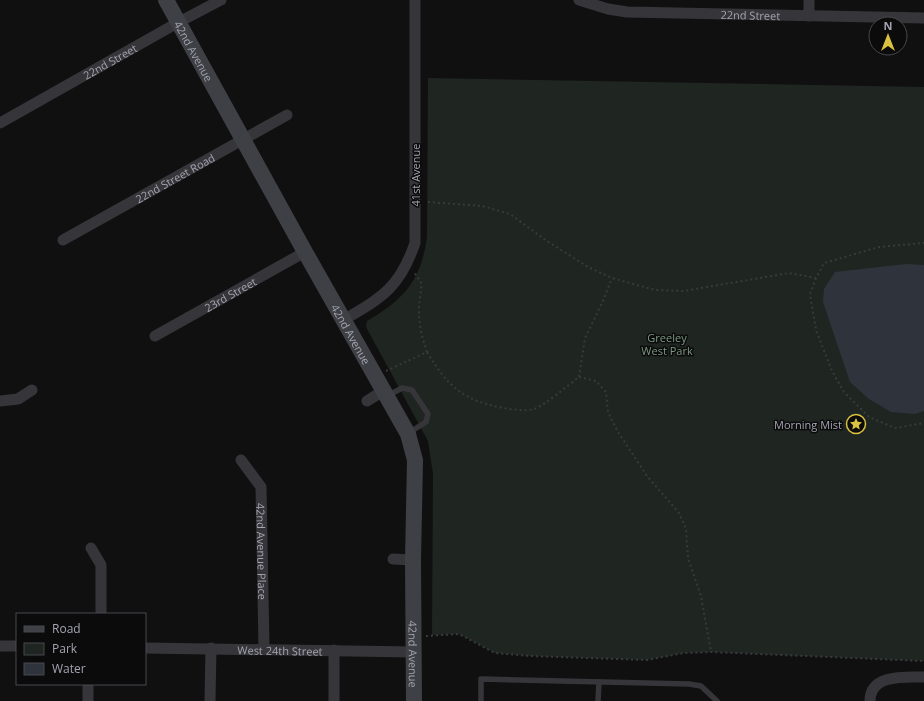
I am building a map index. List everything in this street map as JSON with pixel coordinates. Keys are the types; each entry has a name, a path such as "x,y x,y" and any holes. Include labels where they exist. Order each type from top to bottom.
{"street":[{"name":"42nd Avenue","path":"166,0 304,252 344,319 384,394 408,434 415,460 413,560 415,645 414,701"},
{"name":"22nd Street","path":"0,124 179,22 221,0"},
{"name":"41st Avenue","path":"344,319 391,289 407,266 415,243 415,0"},
{"name":"22nd Street","path":"579,0 608,9 627,12 924,18"},
{"path":"809,0 810,16"},
{"name":"22nd Street Road","path":"63,240 242,138 286,115"},
{"name":"23rd Street","path":"155,336 304,252"},
{"path":"0,401 18,399 32,390"},
{"path":"367,401 384,394"},
{"name":"42nd Avenue Place","path":"241,460 261,487 264,649"},
{"path":"91,548 101,565 101,613"},
{"path":"393,559 413,560"},
{"name":"West 24th Street","path":"146,648 334,650 415,645"},
{"path":"0,646 16,646"},
{"path":"210,701 211,648"},
{"path":"334,650 334,701"},
{"path":"870,701 870,693 880,681 900,677 924,677"},
{"path":"88,685 88,701"}],"lane":[{"path":"384,394 402,388 412,390 428,414 426,422 408,434"},
{"path":"481,701 481,679 689,684 701,686 717,701"},
{"path":"598,701 599,682"}],"path":[{"path":"428,202 482,206 510,214 546,241 588,268 612,278 655,290 684,291 789,273 816,278"},
{"path":"924,243 879,247 824,263 810,294 816,330 832,371 844,392 869,417 895,428 924,424"},
{"path":"407,266 422,284 418,308 420,330 427,352 437,369 457,391 480,403 512,409 533,409 579,377 585,338 603,301 612,278"},
{"path":"375,376 427,352"},
{"path":"579,377 596,381 606,392 608,412 618,432 647,476 679,513 686,529 688,558 701,596 711,652"},
{"path":"415,645 459,634 496,653 530,656 647,660 684,653 711,652 924,661"}],"green space":[{"name":"Greeley West Park","path":"428,78 924,87 924,661 711,652 684,653 647,660 530,656 495,653 459,634 432,635 433,474 428,441 366,327 367,321 392,305 409,287 415,277 424,252 427,237"}],"water":[{"path":"906,264 924,265 924,411 915,414 891,412 869,399 850,382 823,302 824,289 835,272"}],"place":[{"name":"Morning Mist","path":"856,424"}]}
